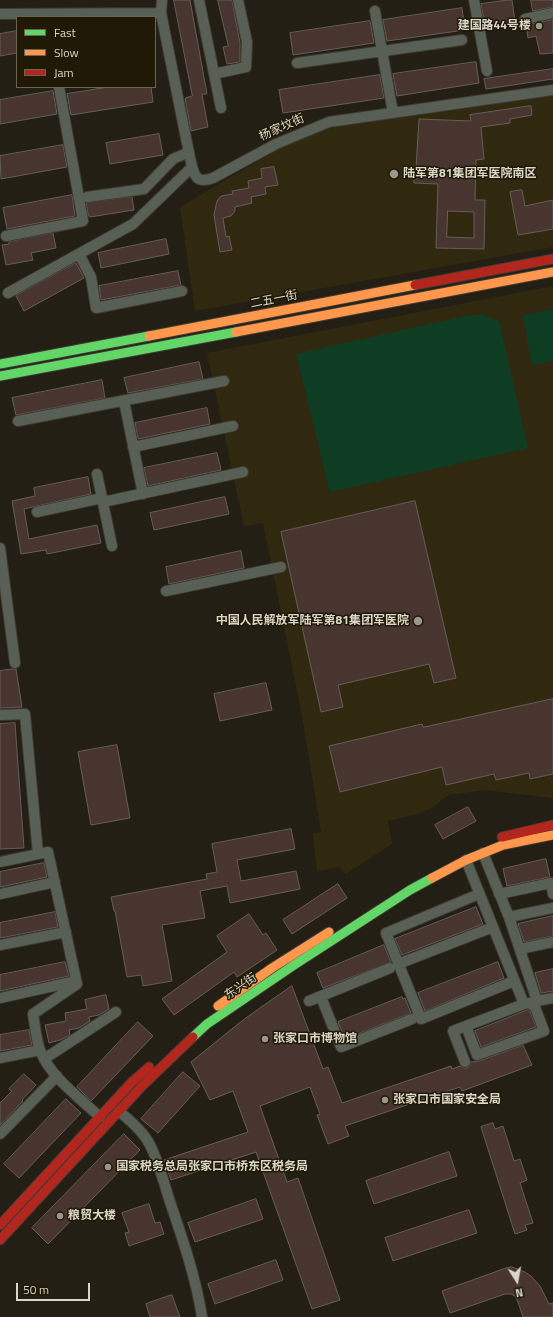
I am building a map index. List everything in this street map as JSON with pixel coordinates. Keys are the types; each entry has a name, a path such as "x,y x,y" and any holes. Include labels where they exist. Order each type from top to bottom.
{"main road":[{"name":"二五一街","path":"0,364 553,259"},
{"name":"二五一街","path":"0,376 553,272"},
{"path":"212,324 214,336"},
{"name":"东兴街","path":"0,1240 115,1108 132,1082 198,1020 272,968 406,883 466,852 504,836 553,825"},
{"name":"东兴街","path":"0,1225 100,1117 115,1108 142,1086 207,1024 294,965 404,894 466,860 503,845 553,835"},
{"path":"2,1208 19,1204"}],"street":[{"path":"8,293 132,224 192,167 161,12 162,0"},
{"path":"199,0 221,108"},
{"path":"214,74 246,67 248,42 238,0"},
{"path":"474,0 487,71"},
{"path":"0,14 46,15 161,12"},
{"path":"375,12 393,113"},
{"path":"525,18 553,13"},
{"path":"297,64 462,40"},
{"path":"6,236 83,221 59,88"},
{"name":"杨家坟街","path":"192,167 194,175 197,179 206,180 276,144 329,122 553,90"},
{"path":"87,197 144,189 173,159 189,152"},
{"path":"79,254 90,277 96,308 182,291"},
{"path":"18,421 224,381"},
{"path":"124,400 143,494"},
{"path":"133,447 233,426"},
{"path":"37,512 143,494 243,472"},
{"path":"97,474 112,546"},
{"path":"0,548 1,568 16,663"},
{"path":"166,591 281,567"},
{"path":"0,715 25,714 38,854"},
{"path":"0,862 48,852 77,984 33,1014 42,1054 46,1064 100,1117"},
{"path":"483,853 509,917 537,1001 553,998"},
{"path":"466,860 524,1004"},
{"path":"0,894 55,882"},
{"path":"499,894 551,883 553,894"},
{"path":"479,894 386,933 394,966 421,1019 514,981"},
{"path":"509,917 553,908"},
{"path":"309,1001 493,927"},
{"path":"0,945 66,932"},
{"path":"520,949 553,942"},
{"path":"0,998 76,981"},
{"path":"321,997 341,1047 412,1019"},
{"path":"465,1062 453,1031 466,1026 524,1004 529,1003 535,1007 544,1031 477,1055 466,1026"},
{"path":"0,1058 42,1054 116,1012"},
{"path":"0,1134 57,1076"},
{"path":"115,1108 142,1133 150,1144 185,1245 200,1303 202,1317"}],"shaded area":[{"name":"陆军第81集团军医院南区","path":"553,96 553,247 195,311 180,207 292,141 316,131"},
{"name":"中国人民解放军陆军第81集团军医院","path":"553,286 553,798 484,790 448,795 432,808 418,814 388,821 392,844 346,874 339,867 317,871 313,833 321,832 302,716 263,523 244,526 207,353"}],"green space":[{"path":"553,309 553,361 532,365 523,315"},
{"path":"470,315 484,315 499,321 528,448 330,492 296,354"}],"building":[{"path":"174,0 190,0 207,94 202,94 208,127 191,131 185,98 192,96"},
{"path":"218,0 232,0 240,43 240,62 227,64 223,47 228,46"},
{"path":"512,0 515,22 485,27 481,4"},
{"path":"531,0 553,0 553,7 533,11"},
{"path":"462,8 465,30 387,41 383,20"},
{"path":"553,20 553,53 540,54 536,36 528,38 526,25"},
{"path":"370,21 374,43 293,55 290,33"},
{"path":"16,31 16,53 0,56 0,34"},
{"path":"476,62 479,83 397,96 393,74"},
{"path":"553,69 553,79 486,89 484,79"},
{"path":"380,75 384,98 283,113 279,90"},
{"path":"103,88 151,88 153,102 71,115 67,94"},
{"path":"53,91 57,114 0,124 0,100"},
{"path":"531,106 532,115 510,119 510,123 481,127 484,159 476,160 475,200 485,200 484,249 436,248 438,184 414,183 419,119 471,121 470,115","holes":["448,211 474,212 474,238 447,237"]},
{"path":"159,134 163,155 110,164 106,143"},
{"path":"63,145 67,167 1,179 0,156"},
{"path":"274,167 278,185 265,187 266,194 251,197 252,203 235,207 235,211 231,216 223,218 226,237 229,236 232,250 220,252 214,215 217,201 221,196 233,194 232,191 249,188 248,181 262,178 261,169"},
{"path":"522,190 525,206 553,200 553,229 518,235 510,192"},
{"path":"72,195 75,216 7,229 3,208"},
{"path":"132,197 134,210 90,217 88,214 86,203"},
{"path":"53,233 56,248 31,253 33,260 6,265 2,245 9,244 9,242"},
{"path":"166,239 169,254 101,268 98,253"},
{"path":"76,263 84,278 24,311 16,296"},
{"path":"178,271 181,285 101,300 99,286"},
{"path":"199,362 203,379 128,393 124,378"},
{"path":"102,380 105,398 16,415 12,398"},
{"path":"207,408 210,424 138,439 135,423"},
{"path":"217,453 221,470 148,486 144,468"},
{"path":"88,477 91,494 24,509 29,539 97,525 101,543 47,554 46,550 21,554 12,501 35,496 34,488"},
{"path":"225,497 229,514 154,530 150,513"},
{"path":"415,501 456,678 434,683 429,664 338,685 343,707 321,712 281,532"},
{"path":"241,551 244,568 169,584 166,567"},
{"path":"16,669 22,707 0,708 0,671"},
{"path":"266,683 272,710 220,721 214,694"},
{"path":"553,699 553,774 530,779 529,773 496,780 494,774 446,785 442,767 340,792 329,746 422,724 423,727"},
{"path":"15,723 24,848 0,849 0,724"},
{"path":"117,745 130,818 91,825 78,752"},
{"path":"468,807 476,821 443,839 435,825"},
{"path":"291,829 295,849 237,860 241,881 296,871 300,889 230,903 227,886 200,891 205,918 162,925 172,981 143,986 141,975 127,977 111,897 207,879 206,874 217,872 212,844"},
{"path":"546,859 550,877 507,886 503,869"},
{"path":"44,863 47,877 0,887 0,872"},
{"path":"338,884 347,898 292,934 283,920"},
{"path":"476,907 483,924 402,955 395,939"},
{"path":"55,912 58,927 0,938 0,923"},
{"path":"249,914 263,935 266,933 277,950 237,977 234,972 174,1015 162,999 227,952 217,936"},
{"path":"553,916 553,936 524,942 518,924"},
{"path":"384,945 391,962 323,988 317,973"},
{"path":"65,962 69,976 0,991 0,975"},
{"path":"498,962 504,978 425,1011 418,993"},
{"path":"553,969 553,991 541,993 535,973"},
{"path":"292,986 323,1069 328,1067 342,1103 451,1066 452,1069 460,1066 467,1068 470,1066 471,1062 479,1061 523,1045 532,1065 462,1091 460,1087 345,1126 349,1136 328,1144 317,1115 320,1114 310,1087 260,1106 287,1182 298,1178 340,1300 312,1309 256,1152 171,1180 164,1160 248,1132 233,1091 210,1100 191,1062 243,1020"},
{"path":"106,995 109,1009 99,1015 89,1017 90,1021 79,1028 69,1030 70,1035 49,1043 45,1025 66,1021 65,1013 87,1009 85,1000"},
{"path":"402,997 403,999 405,998 411,1013 345,1039 338,1022"},
{"path":"528,1010 530,1011 536,1027 481,1047 475,1031"},
{"path":"138,1022 153,1036 91,1101 77,1087"},
{"path":"29,1030 32,1045 0,1051 0,1035"},
{"path":"183,1072 200,1086 158,1133 141,1119"},
{"path":"24,1074 36,1085 0,1125 0,1103 12,1091 9,1089"},
{"path":"66,1099 81,1113 19,1178 4,1164"},
{"path":"493,1123 495,1129 503,1126 514,1161 520,1159 527,1180 520,1183 533,1223 525,1225 527,1230 515,1234 481,1127"},
{"path":"124,1134 140,1150 48,1244 32,1228"},
{"path":"449,1152 457,1176 374,1204 366,1181"},
{"path":"256,1199 263,1219 195,1242 188,1223"},
{"path":"149,1204 155,1223 160,1222 164,1234 129,1246 125,1233 129,1232 122,1213"},
{"path":"469,1210 477,1233 393,1261 385,1238"},
{"path":"276,1260 283,1280 215,1304 208,1284"},
{"path":"512,1267 531,1276 540,1286 549,1304 553,1303 553,1317 523,1317 515,1296 511,1294 505,1294 450,1313 442,1291"},
{"path":"172,1295 180,1317 150,1317 146,1304"}],"traffic: fast":[{"path":"0,376 236,332"},
{"path":"0,364 149,336"},
{"path":"193,1037 207,1024 294,965 410,890 432,878"}],"traffic: slow":[{"path":"236,332 553,272"},
{"path":"149,336 415,285"},
{"path":"432,878 466,860 503,845 553,835"},
{"path":"218,1006 272,968 329,932"}],"traffic: jam":[{"path":"415,285 553,259"},
{"path":"502,837 553,825"},
{"path":"0,1240 142,1086 193,1037"},
{"path":"0,1225 132,1082 149,1067"}],"place":[{"name":"建国路44号楼","path":"539,26"},
{"name":"陆军第81集团军医院南区","path":"394,174"},
{"name":"中国人民解放军陆军第81集团军医院","path":"418,621"},
{"name":"张家口市博物馆","path":"265,1039"},
{"name":"张家口市国家安全局","path":"385,1100"},
{"name":"国家税务总局张家口市桥东区税务局","path":"108,1167"},
{"name":"粮贸大楼","path":"60,1216"}]}
